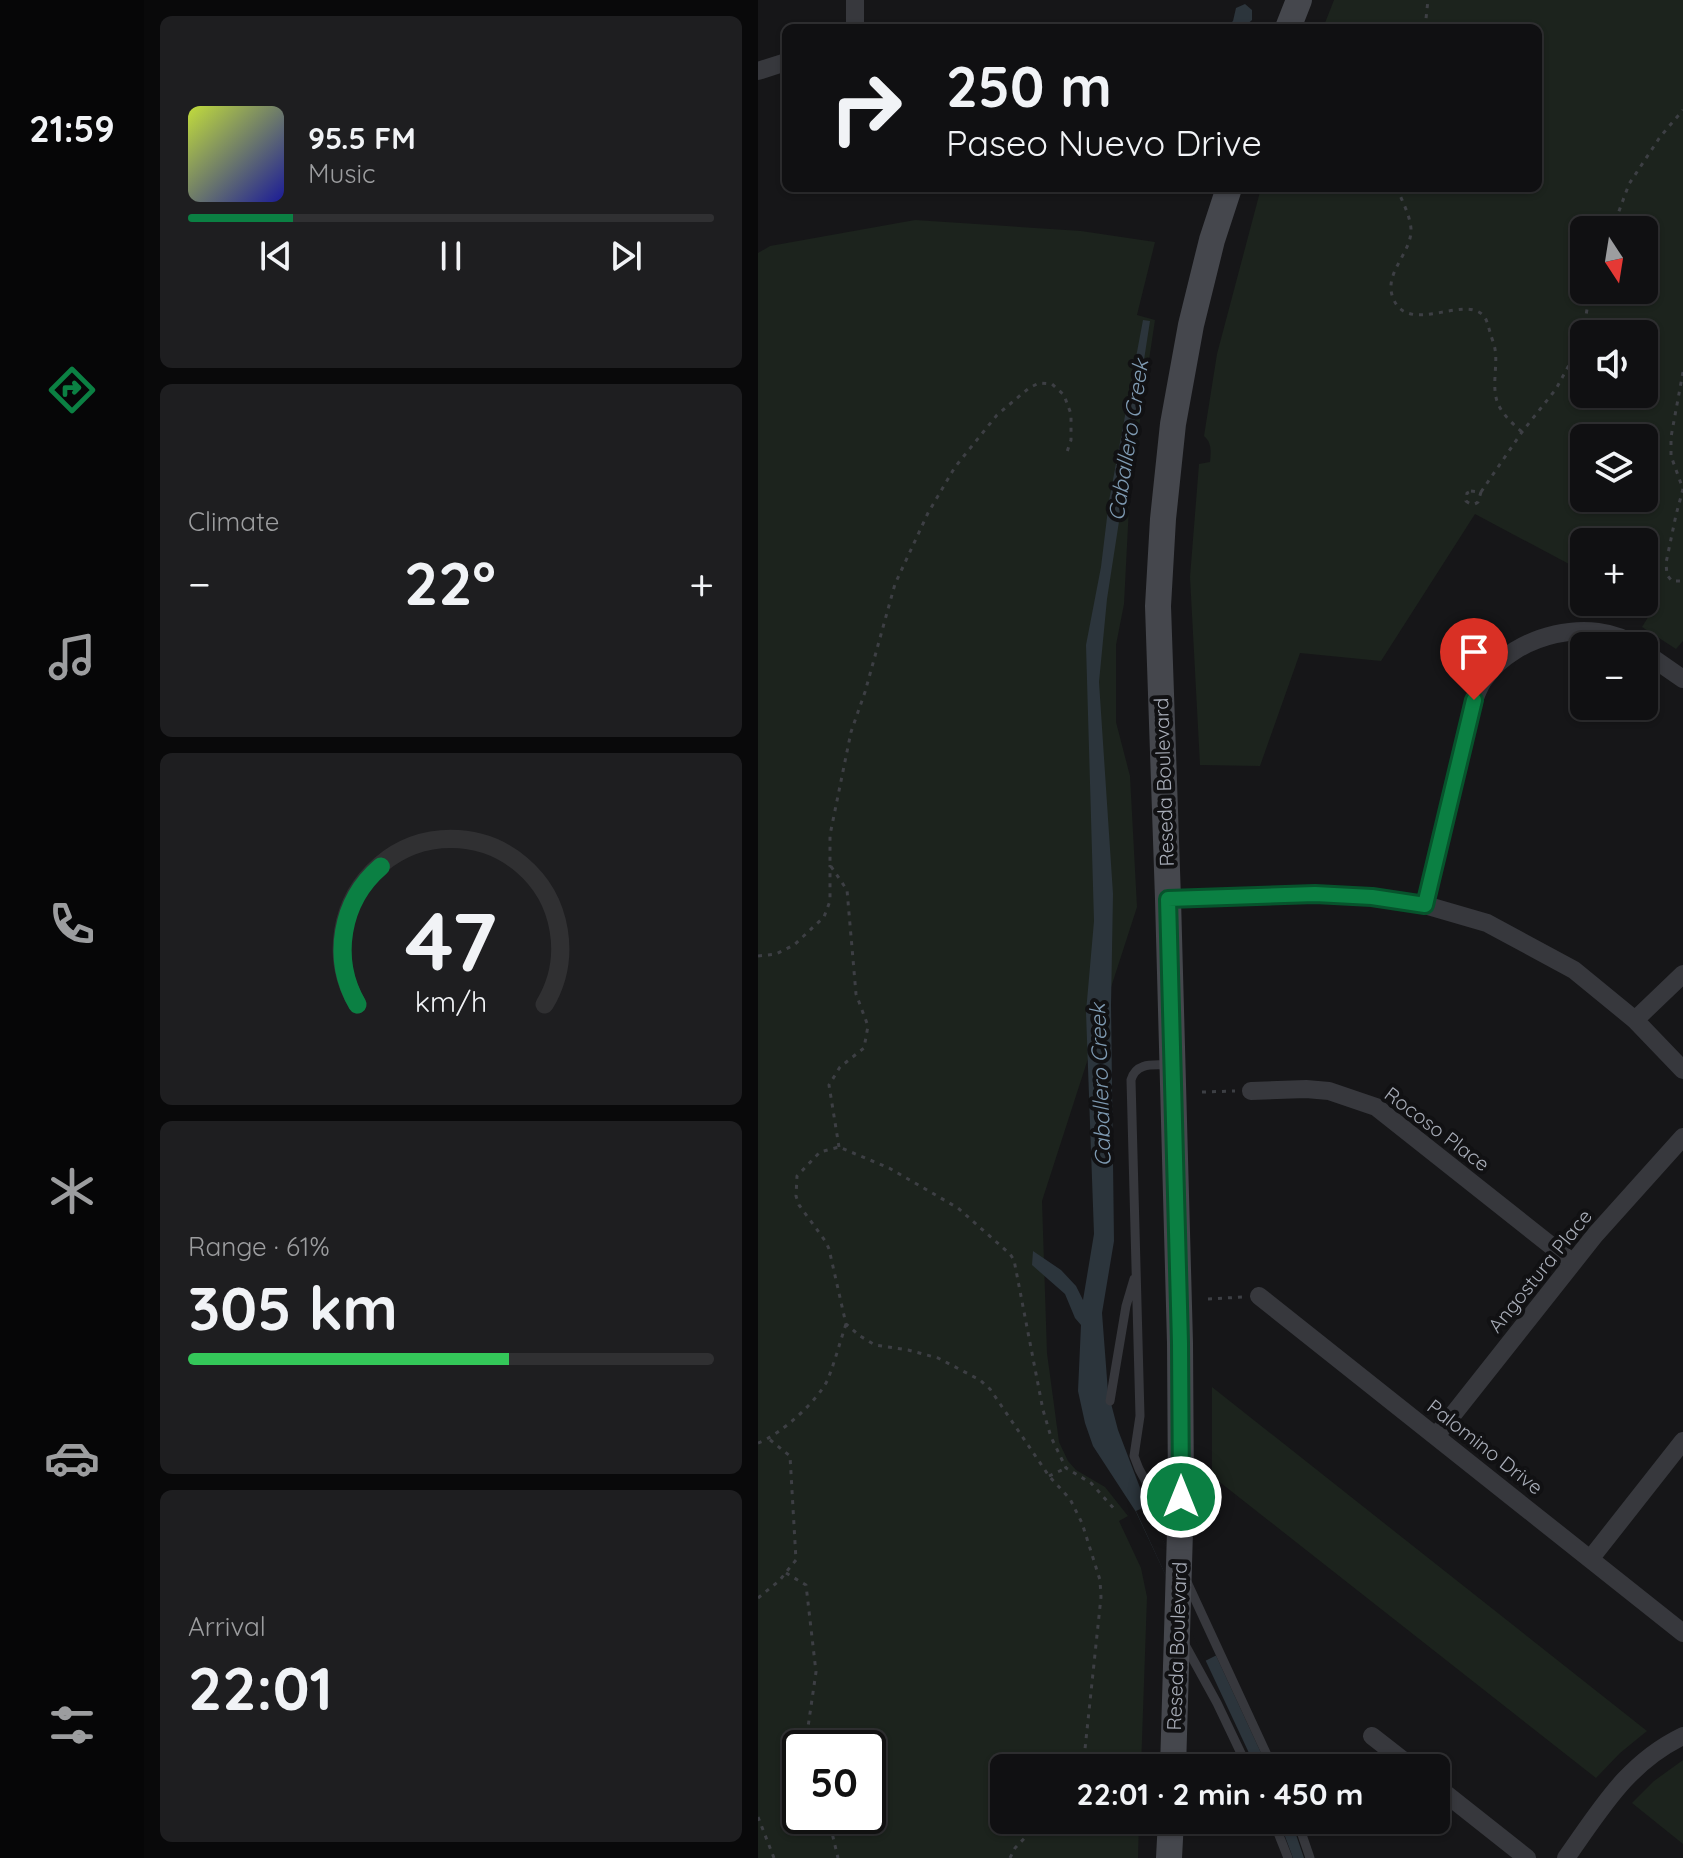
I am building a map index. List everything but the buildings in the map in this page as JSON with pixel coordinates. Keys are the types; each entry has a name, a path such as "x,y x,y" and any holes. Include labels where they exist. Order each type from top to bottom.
{"main road":[{"path":"1290,24 1299,0"},
{"name":"Reseda Boulevard","path":"1174,1754 1181,1497 1180,1343 1158,606 1173,424 1191,325 1228,192"},
{"path":"1169,1858 1170,1834"}],"street":[{"path":"855,0 855,24"},
{"path":"758,71 782,63"},
{"path":"1425,905 1474,700 1485,677 1505,657 1533,641 1570,631 1600,632"},
{"path":"1658,662 1683,679"},
{"path":"1168,899 1315,894 1372,897 1425,905 1487,923 1574,970 1635,1020 1683,1070"},
{"path":"1635,1020 1683,974"},
{"name":"Rocoso Place","path":"1251,1091 1329,1091 1376,1107 1573,1263"},
{"name":"Angostura Place","path":"1436,1436 1573,1263 1683,1137"},
{"name":"Palomino Drive","path":"1259,1296 1683,1633"},
{"path":"1591,1558 1683,1441"},
{"path":"1372,1736 1395,1754"},
{"path":"1566,1858 1618,1786 1642,1761 1683,1736"},
{"path":"1450,1797 1527,1858"}],"lane":[{"path":"1173,1065 1142,1065 1133,1072 1131,1080 1140,1416 1134,1456 1145,1480 1181,1497"},
{"path":"1110,1401 1126,1306 1136,1272"},
{"path":"1179,1570 1266,1754"},
{"path":"1178,1632 1241,1754"},
{"path":"1279,1834 1288,1858"},
{"path":"1302,1834 1310,1858"}],"path":[{"path":"1425,24 1428,0"},
{"path":"1617,216 1629,184 1660,137 1683,110"},
{"path":"1398,192 1411,229 1406,250 1393,276 1393,297 1407,313 1475,310 1482,315 1495,350 1495,389 1499,405 1511,423 1522,432"},
{"path":"1481,492 1556,389 1582,341 1588,304"},
{"path":"1683,372 1671,437 1671,456 1683,489 1666,563 1667,575 1672,581 1683,580"},
{"path":"758,956 776,954 794,945 824,917 830,901 830,835 851,732 895,584 928,513 955,467 997,415 1039,383 1052,384 1064,395 1071,414 1071,440 1067,452"},
{"path":"830,865 847,890 856,994 868,1026 864,1048 840,1067 829,1085 839,1147"},
{"path":"1202,1092 1251,1091"},
{"path":"758,1443 769,1439 804,1410 827,1381 846,1324 829,1249 796,1196 797,1176 820,1152 839,1147 889,1168 958,1208 1010,1254 1014,1260 1051,1437 1066,1468 1091,1483 1117,1512"},
{"path":"1208,1299 1259,1296"},
{"path":"846,1324 875,1345 938,1358 980,1380 990,1389 1049,1476 1070,1499 1082,1523 1100,1580 1101,1597 1084,1754"},
{"path":"758,1598 779,1581 796,1560 790,1456 769,1439"},
{"path":"1049,1476 1066,1468"},
{"path":"786,1573 806,1585 816,1672 809,1730"},
{"path":"758,1817 774,1858"},
{"path":"832,1834 838,1858"},
{"path":"1010,1858 1028,1834"}],"shaded area":[{"path":"1334,0 1683,0 1683,641 1676,649 1658,637 1658,632 1650,632 1642,627 1649,616 1658,616 1658,528 1570,528 1570,565 1475,514 1381,661 1300,653 1260,766 1200,765 1190,577 1199,464 1210,462 1210,445 1204,436 1217,354 1260,192 1542,192 1542,24 1325,24"},
{"path":"915,220 1081,231 1155,242 1137,315 1155,320 1130,487 1124,604 1116,645 1116,722 1130,776 1137,907 1042,1201 1047,1353 1059,1442 1076,1470 1105,1487 1128,1516 1119,1521 1141,1568 1147,1597 1141,1754 990,1754 990,1834 1139,1834 1138,1858 758,1858 758,253 770,246"},
{"path":"1212,1387 1647,1731 1596,1778 1212,1476"},
{"path":"1683,1760 1683,1844 1632,1803 1654,1781"}],"water":[{"path":"1245,4 1252,10 1252,20 1248,24 1230,24 1236,8"},
{"name":"Caballero Creek","path":"1143,320 1150,321 1107,599 1099,682 1113,894 1114,1241 1102,1313 1108,1392 1118,1430 1147,1506 1262,1754 1249,1754 1136,1512 1093,1446 1078,1391 1081,1325 1065,1294 1032,1265 1033,1251 1061,1270 1076,1286 1083,1300 1094,1234 1086,1012 1094,921 1086,645 1101,567 1109,501"},
{"path":"1284,1834 1296,1834 1304,1858 1293,1858"}],"pier":[{"path":"1147,1506 1217,1655 1205,1661 1136,1511"}],"route":[{"path":"1181,1497 1168,899 1315,894 1372,897 1425,905 1474,700"}]}
